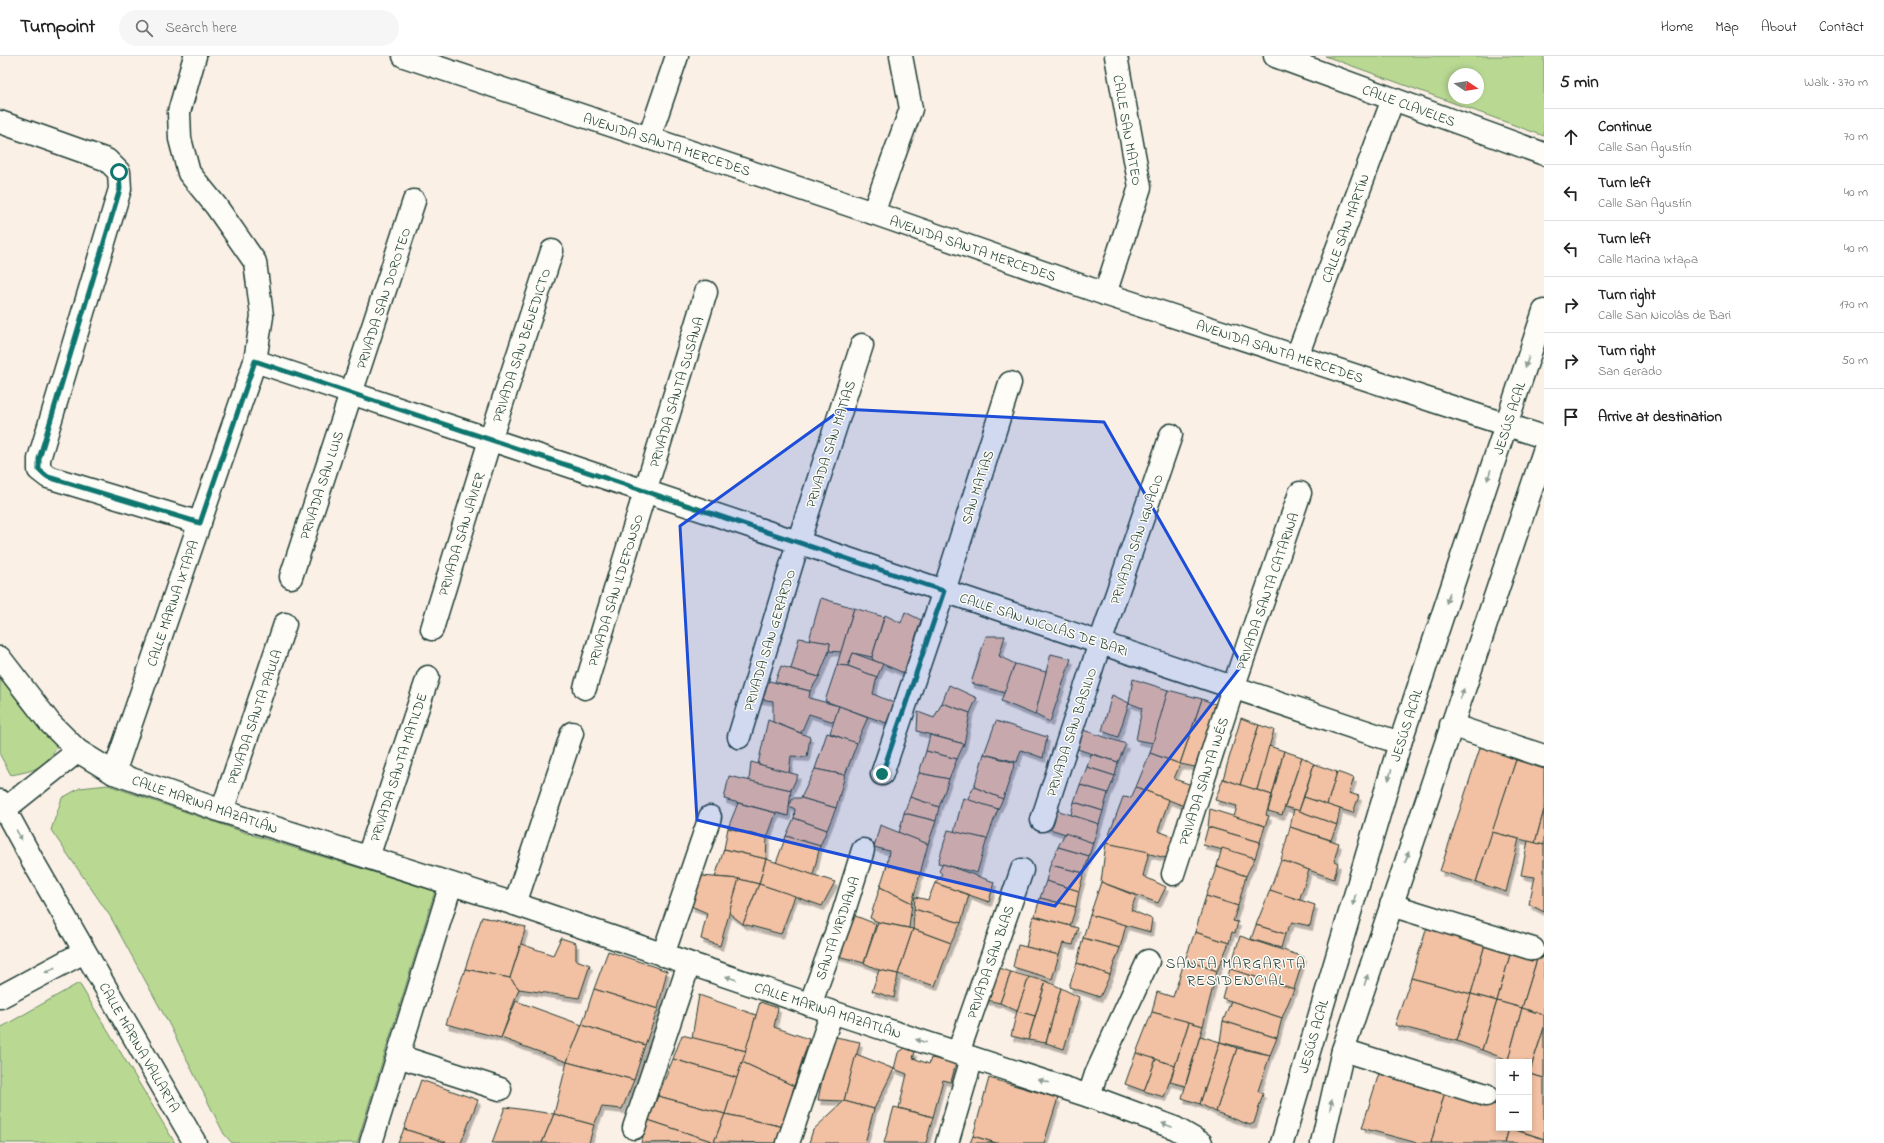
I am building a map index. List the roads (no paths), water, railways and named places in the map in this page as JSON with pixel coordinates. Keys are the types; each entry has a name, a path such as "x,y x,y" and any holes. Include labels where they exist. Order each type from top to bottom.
{"street":[{"name":"CALLE MARINA IXTAPA","path":"114,773 255,361 262,316 255,262 216,206 189,173 180,139 179,112 195,56"},
{"path":"650,138 676,56"},
{"path":"873,213 911,109 901,56"},
{"name":"CALLE SAN MATEO","path":"1105,294 1140,186 1116,56"},
{"name":"CALLE CLAVELES","path":"1275,56 1544,154"},
{"name":"AVENIDA SANTA MERCEDES","path":"414,58 873,213 1105,294 1544,437"},
{"name":"CALLE SAN MARTÍN","path":"1297,356 1393,99"},
{"path":"0,122 107,160 119,172 120,189 39,459 39,470 48,477 200,523"},
{"name":"PRIVADA SAN DOROTEO","path":"351,394 414,201"},
{"name":"PRIVADA SAN BENEDICTO","path":"490,440 552,251"},
{"name":"PRIVADA SANTA SUSANA","path":"646,492 706,292"},
{"name":"JESÚS ACAL","path":"1282,1143 1400,743 1544,311"},
{"name":"PRIVADA SAN MATÍAS","path":"798,542 862,345"},
{"name":"CALLE SAN NICOLÁS DE BARI","path":"255,361 1400,743"},
{"name":"SAN MATÍAS","path":"882,774 944,591 1010,383"},
{"name":"PRIVADA SAN LUIS","path":"291,577 351,394"},
{"name":"PRIVADA SAN IGNACIO","path":"1100,643 1171,435"},
{"name":"PRIVADA SAN JAVIER","path":"432,629 490,440"},
{"path":"1322,1143 1343,1050 1544,451"},
{"name":"PRIVADA SAN ILDEFONSO","path":"585,688 646,492"},
{"name":"PRIVADA SANTA CATARINA","path":"1234,688 1300,493"},
{"name":"PRIVADA SAN GERARDO","path":"739,737 798,542"},
{"name":"PRIVADA SANTA PAULA","path":"222,811 285,624"},
{"name":"PRIVADA SAN BASILIO","path":"1042,820 1100,643"},
{"name":"CALLE MARINA MAZATLÁN","path":"0,658 50,723 78,751 114,773 222,811 515,904 810,1005 1089,1096 1175,1128 1201,1143"},
{"name":"PRIVADA SANTA MATILDE","path":"368,857 428,677"},
{"name":"PRIVADA SANTA INÉS","path":"1173,874 1234,688"},
{"path":"1452,725 1544,756"},
{"path":"515,904 572,733"},
{"name":"CALLE MARINA VALLARTA","path":"78,751 2,805 84,952 195,1143"},
{"path":"663,955 710,817"},
{"name":"SANTA VIRIDIANA","path":"810,1005 843,914 863,850"},
{"name":"PRIVADA SAN BLAS","path":"947,1143 965,1056 1022,870"},
{"path":"371,1143 451,884"},
{"path":"1391,905 1533,949"},
{"path":"0,997 84,952"},
{"path":"1089,1096 1096,1074 1148,961"},
{"path":"634,1128 689,964"},
{"path":"788,1143 832,1012"},
{"path":"1343,1050 1486,1095"},
{"path":"398,1056 500,1089"}],"district":[{"name":"SANTA MARGARITA RESIDENCIAL","path":"1236,972"}]}
